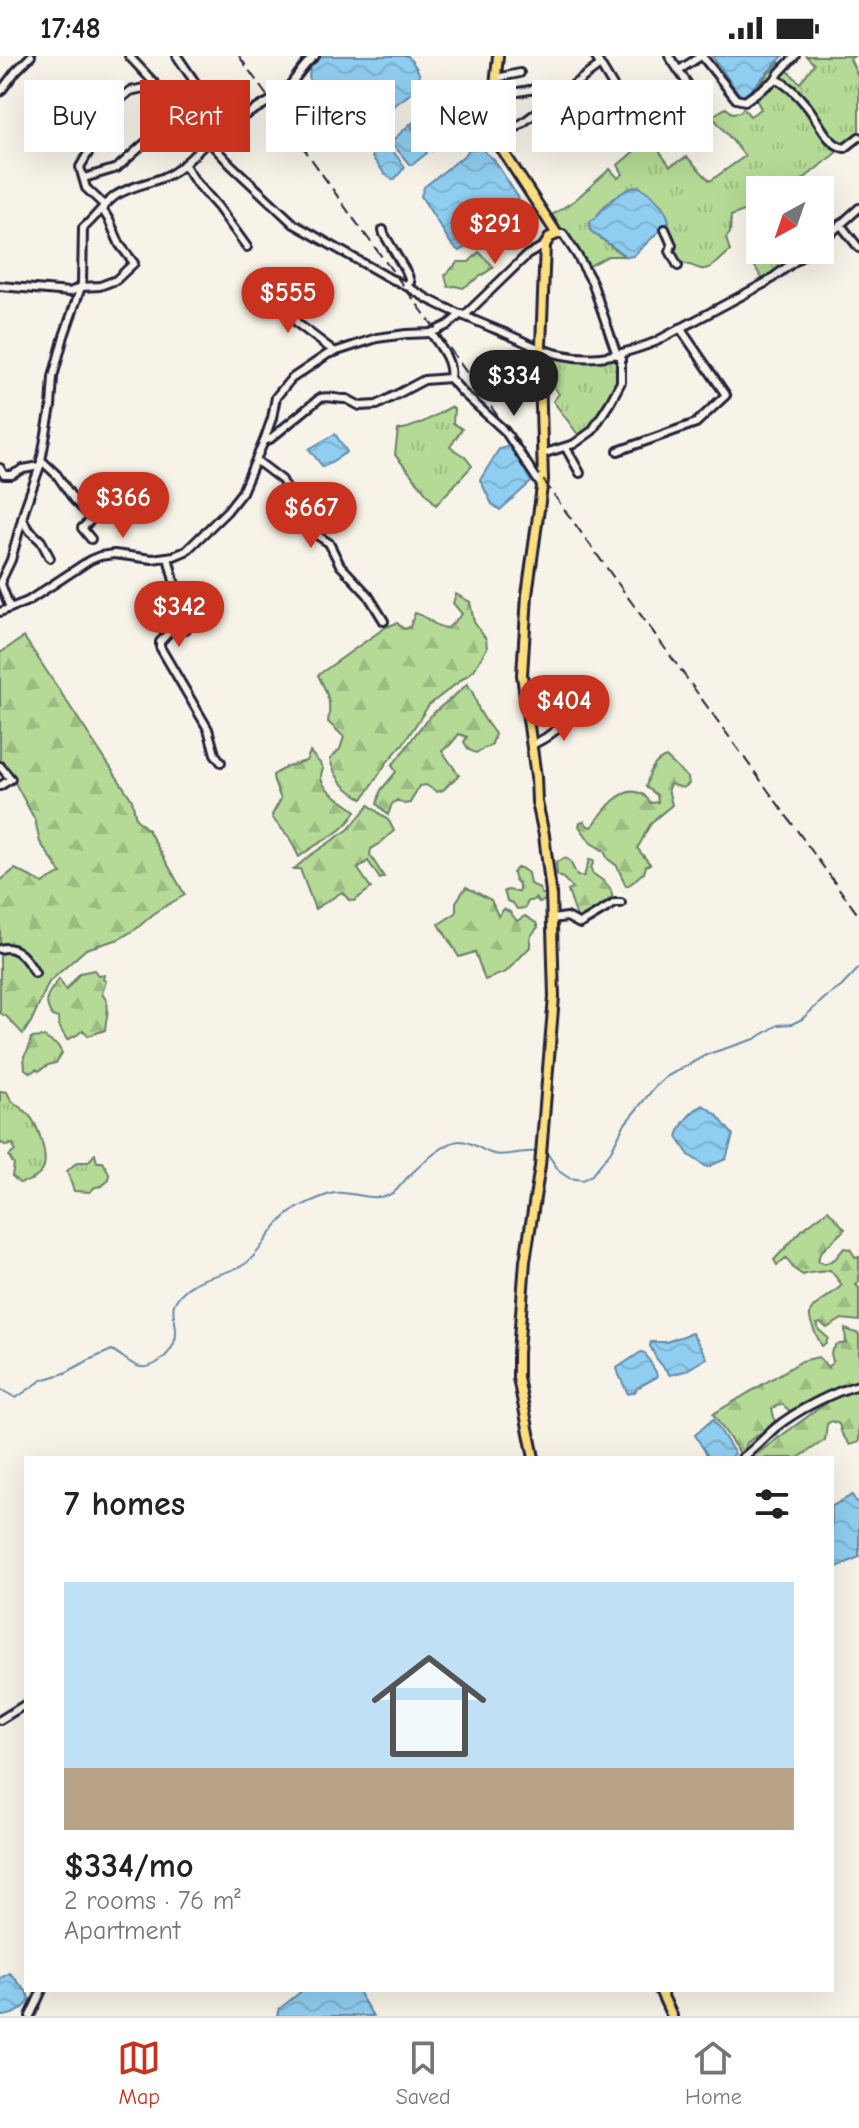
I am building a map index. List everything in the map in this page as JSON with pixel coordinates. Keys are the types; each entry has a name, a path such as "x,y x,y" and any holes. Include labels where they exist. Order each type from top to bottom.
{"main road":[{"path":"496,78 498,56"},
{"path":"504,152 557,234 550,237 545,245 541,349 543,480 527,595 522,675 551,892 554,997 540,1166 525,1261 518,1353 518,1378 533,1456"},
{"path":"661,1992 672,2016"}],"street":[{"path":"0,92 31,56"},
{"path":"129,56 151,80"},
{"path":"177,56 193,80"},
{"path":"250,113 282,94 315,56"},
{"path":"595,56 609,80"},
{"path":"669,56 684,80"},
{"path":"679,70 702,56 736,99 745,101 776,79 795,56"},
{"path":"580,80 600,65"},
{"path":"496,78 520,73"},
{"path":"776,79 786,84 808,106 826,134 839,147 845,148 859,137"},
{"path":"0,286 70,292 116,280 134,263 120,245 103,207 86,188 80,167 119,100 130,91 140,89"},
{"path":"84,178 117,168 140,148"},
{"path":"10,608 1,584 40,463 51,407 53,377 81,287 83,228 103,207 131,187 173,173 196,152"},
{"path":"218,152 294,224 462,315 541,349 572,357 619,355 655,342 767,282 791,264"},
{"path":"184,164 247,247"},
{"path":"834,230 858,212"},
{"path":"840,224 859,248"},
{"path":"665,229 672,245 670,251 678,266"},
{"path":"383,230 408,275 410,282 407,284"},
{"path":"542,454 566,448 587,436 621,382 619,355 592,282 563,234 557,234"},
{"path":"0,612 28,601 100,556 114,554 152,559 180,554 191,547 242,492 257,461 272,418 274,402 279,391 291,379 335,352 377,338 431,333 448,325 527,255 545,245"},
{"path":"274,290 298,324 335,352"},
{"path":"618,451 696,423 726,395 680,328"},
{"path":"431,333 448,360 450,378 505,431 541,485"},
{"path":"264,441 320,398 347,399 356,405 371,406 381,404 424,380 450,378"},
{"path":"566,448 580,473"},
{"path":"257,461 282,480 303,521 317,536 329,543 345,571 368,595 384,621"},
{"path":"0,468 4,475 12,475 40,463"},
{"path":"40,463 57,475 91,518 82,528 91,539"},
{"path":"23,518 50,558"},
{"path":"168,557 186,629 171,630 160,642 160,647 208,729 215,754 221,762"},
{"path":"532,745 582,711"},
{"path":"0,766 11,779 0,786"},
{"path":"552,919 567,917 580,924 615,903 621,903"},
{"path":"0,949 8,946 14,948 35,973"},
{"path":"744,1456 798,1412 859,1385"},
{"path":"0,1720 24,1705"},
{"path":"30,2016 41,1992"}],"green space":[{"path":"806,56 854,56 850,59 859,78 859,134 807,176 746,176 746,210 731,216 730,233 726,238 730,251 717,263 701,269 680,263 673,250 675,244 669,222 630,188 601,210 591,231 624,256 608,256 584,269 552,215 575,200 610,169 618,178 623,174 618,165 633,152 660,152 670,166 687,157 710,181 745,156 713,115 726,108 732,113 740,112 743,108 750,116 761,109 752,91 779,62 800,83 814,64"},
{"path":"479,252 494,267 463,288 448,287 445,275 458,262 469,262"},
{"path":"755,264 786,264 763,280"},
{"path":"543,352 580,359 618,358 613,391 602,411 580,437 553,401 559,394 545,375"},
{"path":"451,407 454,409 453,423 462,429 450,447 472,466 436,505 395,455 398,430 419,424"},
{"path":"456,594 470,602 474,622 486,639 487,648 474,670 429,705 363,799 342,783 332,766 330,759 340,749 344,737 328,722 328,697 318,675 386,627 397,623 404,629 410,627 415,613 448,628 462,614 453,603"},
{"path":"24,637 132,800 136,819 148,830 185,895 119,939 86,949 49,982 23,1034 0,1013 0,881 15,869 43,883 61,873 40,842 35,820 12,777 0,762 0,653"},
{"path":"467,684 495,734 492,744 476,753 469,750 464,742 467,737 459,734 442,751 459,775 437,792 426,785 419,786 410,803 397,800 388,815 377,804 381,790 396,772 392,765 432,714"},
{"path":"310,752 323,769 322,782 337,798 356,811 345,826 299,857 289,837 273,819 272,815 281,799 273,775 288,766 306,761"},
{"path":"666,757 688,778 689,784 683,788 670,784 668,789 672,805 652,823 637,848 650,864 644,873 626,886 617,866 604,851 591,843 579,826 580,822 584,821 592,827 613,801 627,793 642,794 651,803 658,802 657,795 646,787 654,765"},
{"path":"369,805 389,821 394,831 371,849 370,855 384,877 380,879 368,861 358,869 371,888 354,901 342,892 315,909 300,869 294,869 349,829"},
{"path":"565,858 570,861 577,876 584,876 589,860 594,861 592,873 612,893 612,897 583,921 578,920 568,891 573,888 557,875 556,862"},
{"path":"517,868 528,873 530,884 538,887 542,894 548,894 548,898 540,903 535,898 528,901 525,908 517,909 507,901 504,891 519,892 519,884 513,873"},
{"path":"466,887 491,900 498,916 504,909 517,921 525,916 538,927 530,937 530,947 506,972 485,980 475,952 459,957 439,924 456,913 456,902"},
{"path":"94,970 98,975 104,975 106,981 102,994 108,1007 105,1030 88,1036 83,1030 67,1040 58,1018 52,1016 49,1010 48,996 59,979 66,990 80,973"},
{"path":"44,1037 58,1046 62,1053 56,1063 31,1073 25,1069 24,1056 31,1038"},
{"path":"0,1091 7,1092 14,1103 29,1115 42,1142 44,1166 40,1174 29,1181 19,1183 12,1176 14,1165 9,1156 15,1151 13,1144 0,1144"},
{"path":"95,1154 97,1162 103,1162 109,1173 109,1180 90,1192 74,1191 67,1171 77,1162 88,1162"},
{"path":"828,1210 845,1229 820,1253 818,1261 825,1264 835,1259 844,1248 850,1249 856,1258 859,1257 859,1282 856,1285 859,1288 859,1321 842,1319 827,1328 821,1323 817,1324 828,1338 822,1346 810,1315 816,1305 842,1285 830,1270 803,1275 786,1258 777,1265 774,1260 802,1230"},
{"path":"845,1329 859,1334 859,1382 792,1413 782,1404 772,1408 775,1422 747,1443 741,1455 713,1414 802,1361 818,1357 828,1367 833,1362 831,1353 836,1345 846,1343"},
{"path":"859,1389 859,1442 850,1445 839,1424 832,1421 827,1424 825,1440 801,1456 754,1456 833,1398"}],"water":[{"path":"322,56 408,56 420,78 411,80 411,92 395,106 395,80 309,80 310,67"},
{"path":"712,56 783,56 744,97"},
{"path":"410,124 411,152 427,153 412,165 409,164 395,147 395,138"},
{"path":"394,152 405,167 394,180 385,174 372,157 373,154"},
{"path":"485,152 494,160 520,204 459,251 421,196 424,187 466,154"},
{"path":"637,186 657,201 669,222 633,256 627,257 591,231 589,225 613,199"},
{"path":"335,434 347,452 323,467 309,449"},
{"path":"509,446 531,482 500,510 492,504 480,480 499,449"},
{"path":"703,1105 716,1114 733,1135 726,1159 707,1167 689,1155 677,1137 687,1119"},
{"path":"692,1333 707,1358 685,1371 670,1375 656,1358 651,1342 666,1342"},
{"path":"641,1352 645,1353 657,1377 628,1394 617,1368"},
{"path":"713,1419 735,1454 708,1456 695,1435"},
{"path":"852,1495 859,1506 859,1557 835,1568 834,1567 834,1505"},
{"path":"10,1973 26,1992 30,1999 18,2012 0,2016 0,1978"},
{"path":"300,1992 358,1992 373,2016 277,2016 279,2009"}],"waterway":[{"path":"543,1152 569,1178 583,1180 592,1175 611,1151 624,1125 666,1077 708,1054 755,1039 778,1025 792,1024 802,1019 859,968"},
{"path":"0,1389 16,1398 42,1380 65,1373 112,1350 137,1366 155,1364 167,1354 175,1341 175,1301 198,1282 245,1264 285,1217 308,1203 335,1193 368,1197 393,1193 427,1160 454,1142 465,1141 499,1155 536,1152"}],"railway":[{"path":"239,56 859,916"}]}
